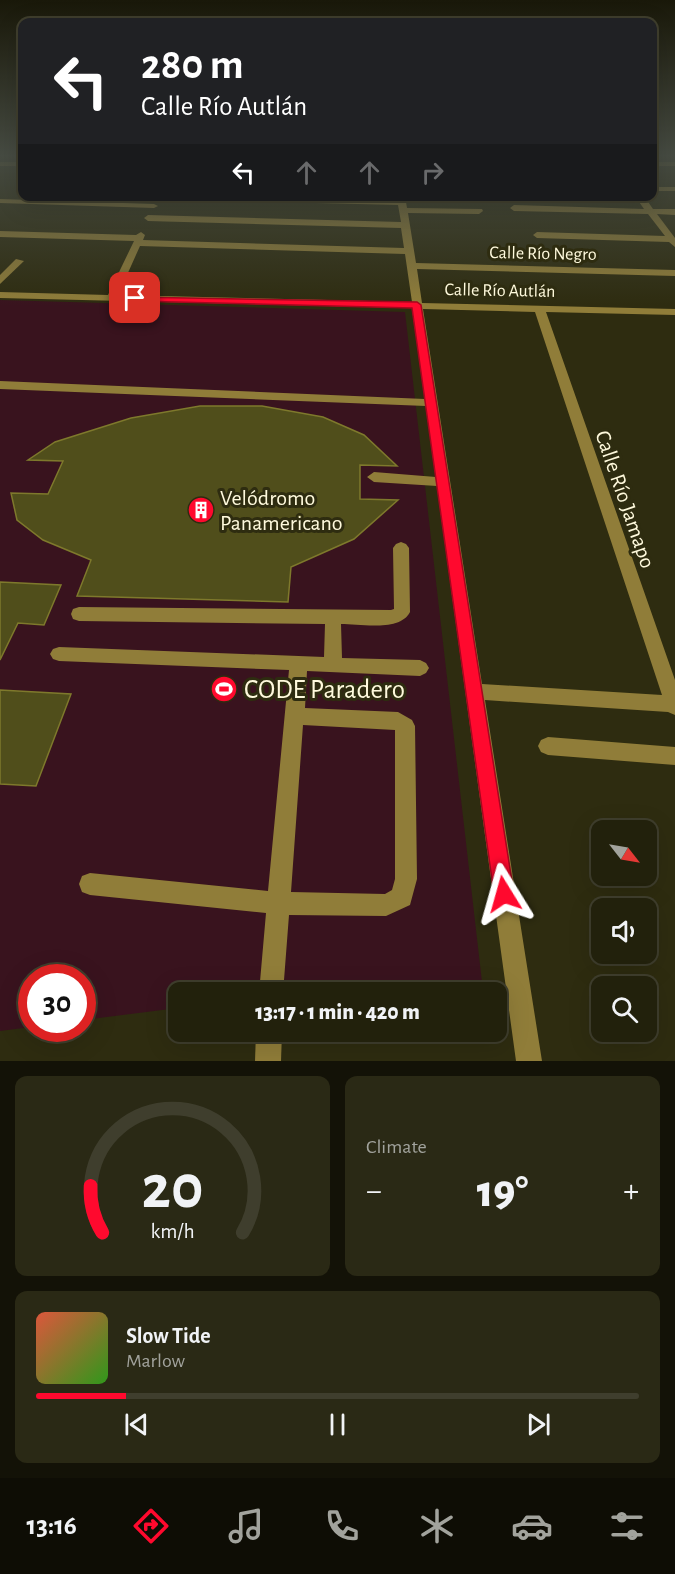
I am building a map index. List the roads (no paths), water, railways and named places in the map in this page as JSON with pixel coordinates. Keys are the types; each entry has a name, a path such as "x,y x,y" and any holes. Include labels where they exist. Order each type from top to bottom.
{"street":[{"path":"111,298 154,206"},
{"path":"402,206 529,1061"},
{"path":"426,206 479,211"},
{"path":"646,206 673,242"},
{"path":"514,208 675,212"},
{"path":"148,218 405,225"},
{"path":"0,234 409,251"},
{"path":"537,235 673,242"},
{"path":"0,281 19,261"},
{"name":"Calle Río Negro","path":"411,266 675,273"},
{"name":"Calle Río Autlán","path":"0,295 675,312"},
{"name":"Calle Río Jamapo","path":"539,308 675,705"},
{"path":"0,385 431,403"},
{"path":"374,477 443,482"},
{"path":"79,614 333,617 400,615 403,609 401,548"},
{"path":"333,617 333,664"},
{"path":"59,654 420,668"},
{"path":"272,982 299,663"},
{"path":"474,691 675,705"},
{"path":"90,884 277,903 386,904 402,897 406,879 405,726 398,720 294,716"},
{"path":"548,746 675,756"},
{"path":"268,1061 269,1042"}],"place":[{"name":"Velódromo Panamericano","path":"201,510"},
{"name":"CODE Paradero","path":"224,689"}]}
